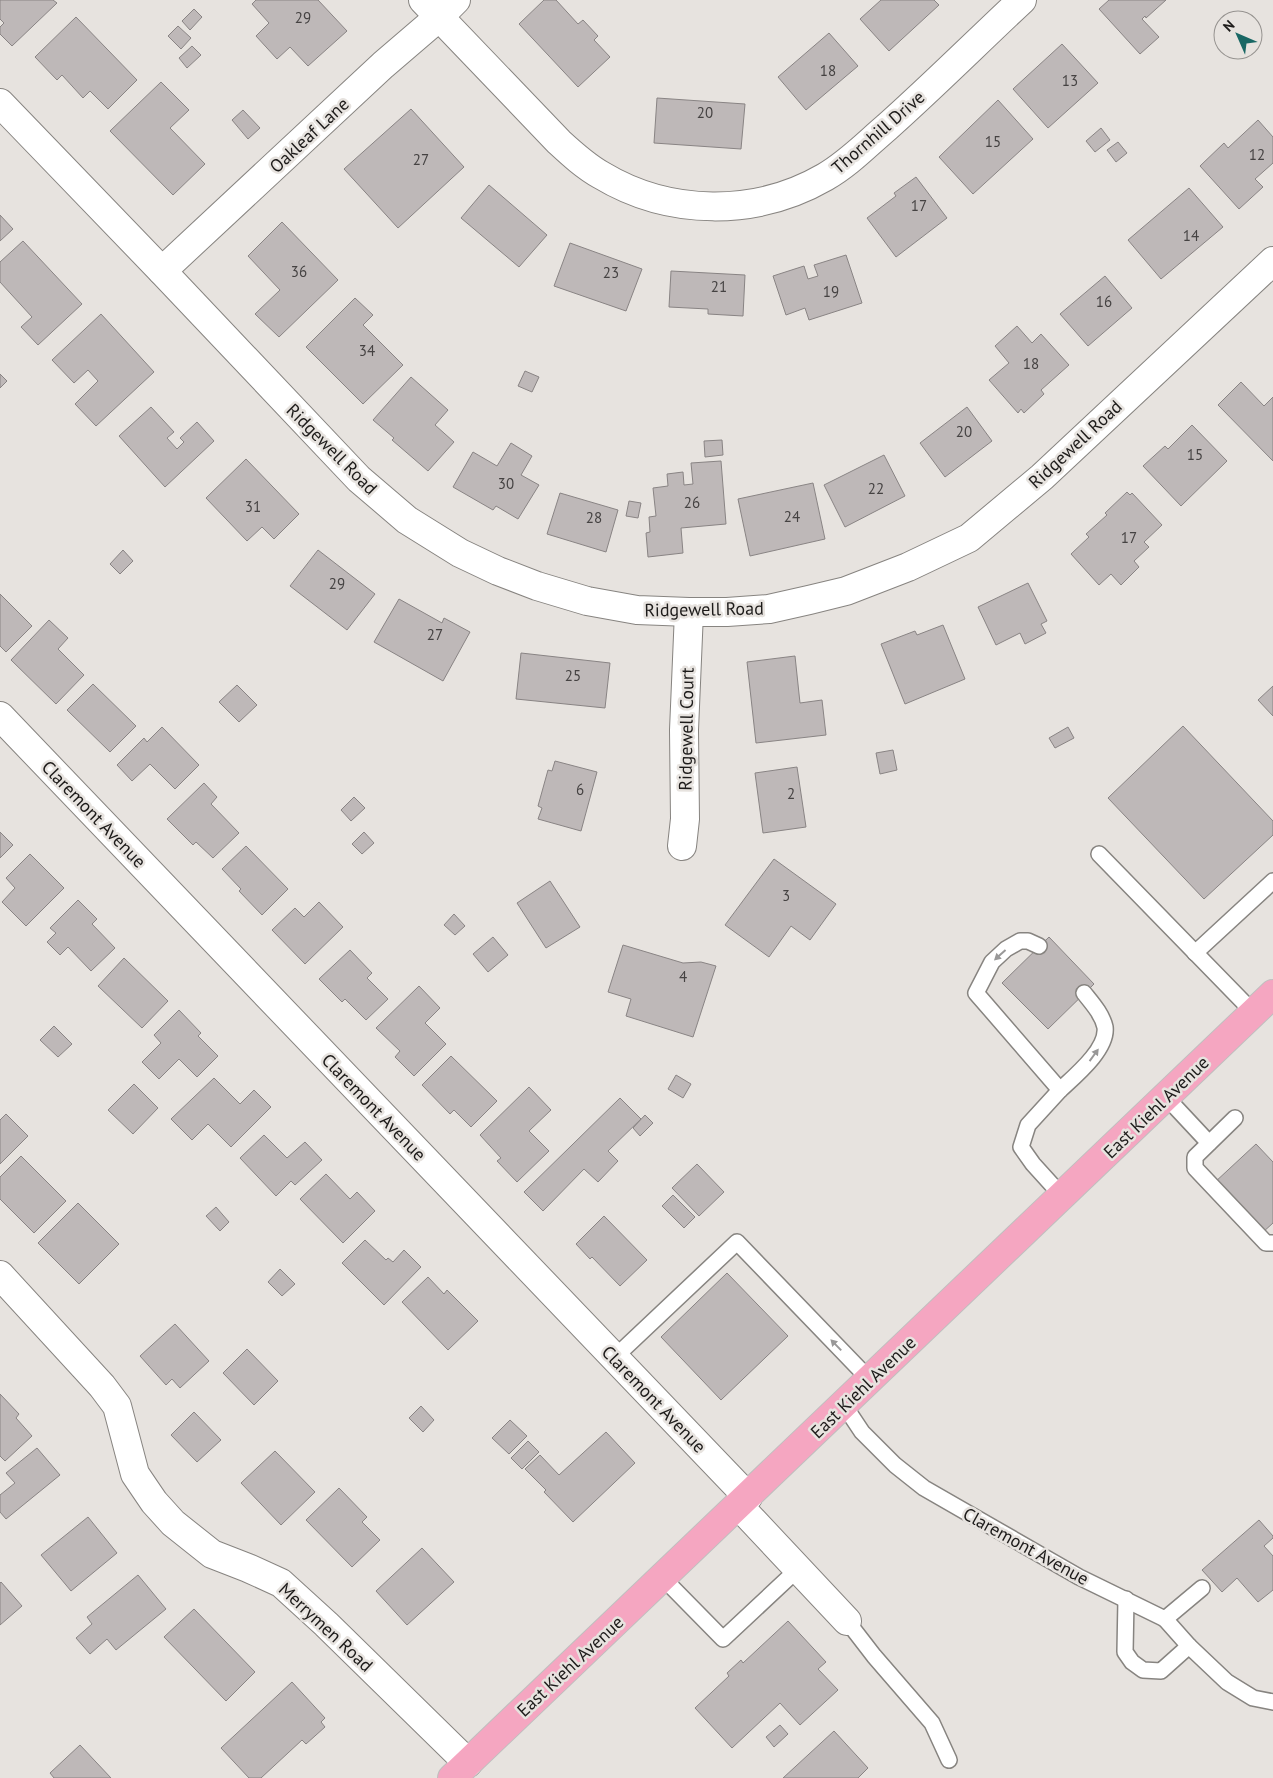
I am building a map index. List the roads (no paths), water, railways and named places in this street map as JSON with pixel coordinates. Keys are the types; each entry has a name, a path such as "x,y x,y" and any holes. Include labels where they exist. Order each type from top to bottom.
{"main road":[{"name":"East Kiehl Avenue","path":"460,1770 1264,1003"}],"street":[{"name":"Thornhill Drive","path":"439,6 559,142 579,160 601,175 637,193 668,202 715,207 743,205 785,195 824,178 848,162 902,114 1022,0"},
{"name":"Oakleaf Lane","path":"162,271 383,65 439,6"},
{"name":"Ridgewell Road","path":"0,102 359,480 407,520 460,553 498,571 537,586 587,601 637,610 689,612 769,609 846,591 908,567 969,538 1042,477 1273,261"},
{"name":"Ridgewell Court","path":"682,846 686,819 684,730 689,612"},
{"name":"Claremont Avenue","path":"0,716 614,1358 743,1502 798,1568 848,1621"},
{"name":"Merrymen Road","path":"0,1275 102,1386 116,1406 135,1474 154,1502 173,1523 212,1554 281,1583 326,1624 460,1770"}],"lane":[{"path":"1099,854 1196,954 1264,1003"},
{"path":"1196,954 1273,881"},
{"path":"1039,946 1028,940 1020,941 1006,949 992,962 976,993 1060,1090"},
{"path":"1062,1196 1033,1164 1021,1146 1028,1125 1090,1061 1103,1042 1105,1027 1096,1006 1084,993"},
{"path":"1166,1097 1209,1143"},
{"path":"1235,1118 1195,1157 1195,1168 1266,1243 1273,1243"},
{"path":"614,1358 737,1242 870,1380"},
{"name":"Claremont Avenue","path":"844,1405 862,1432 895,1465 924,1488 1079,1577 1126,1599 1164,1620 1227,1682 1253,1698 1273,1702"},
{"path":"663,1578 723,1640 798,1568"},
{"path":"1164,1620 1202,1588"},
{"path":"1126,1599 1126,1652 1132,1662 1142,1670 1161,1671 1189,1646"},
{"path":"848,1621 874,1656 932,1723 949,1760"}]}
